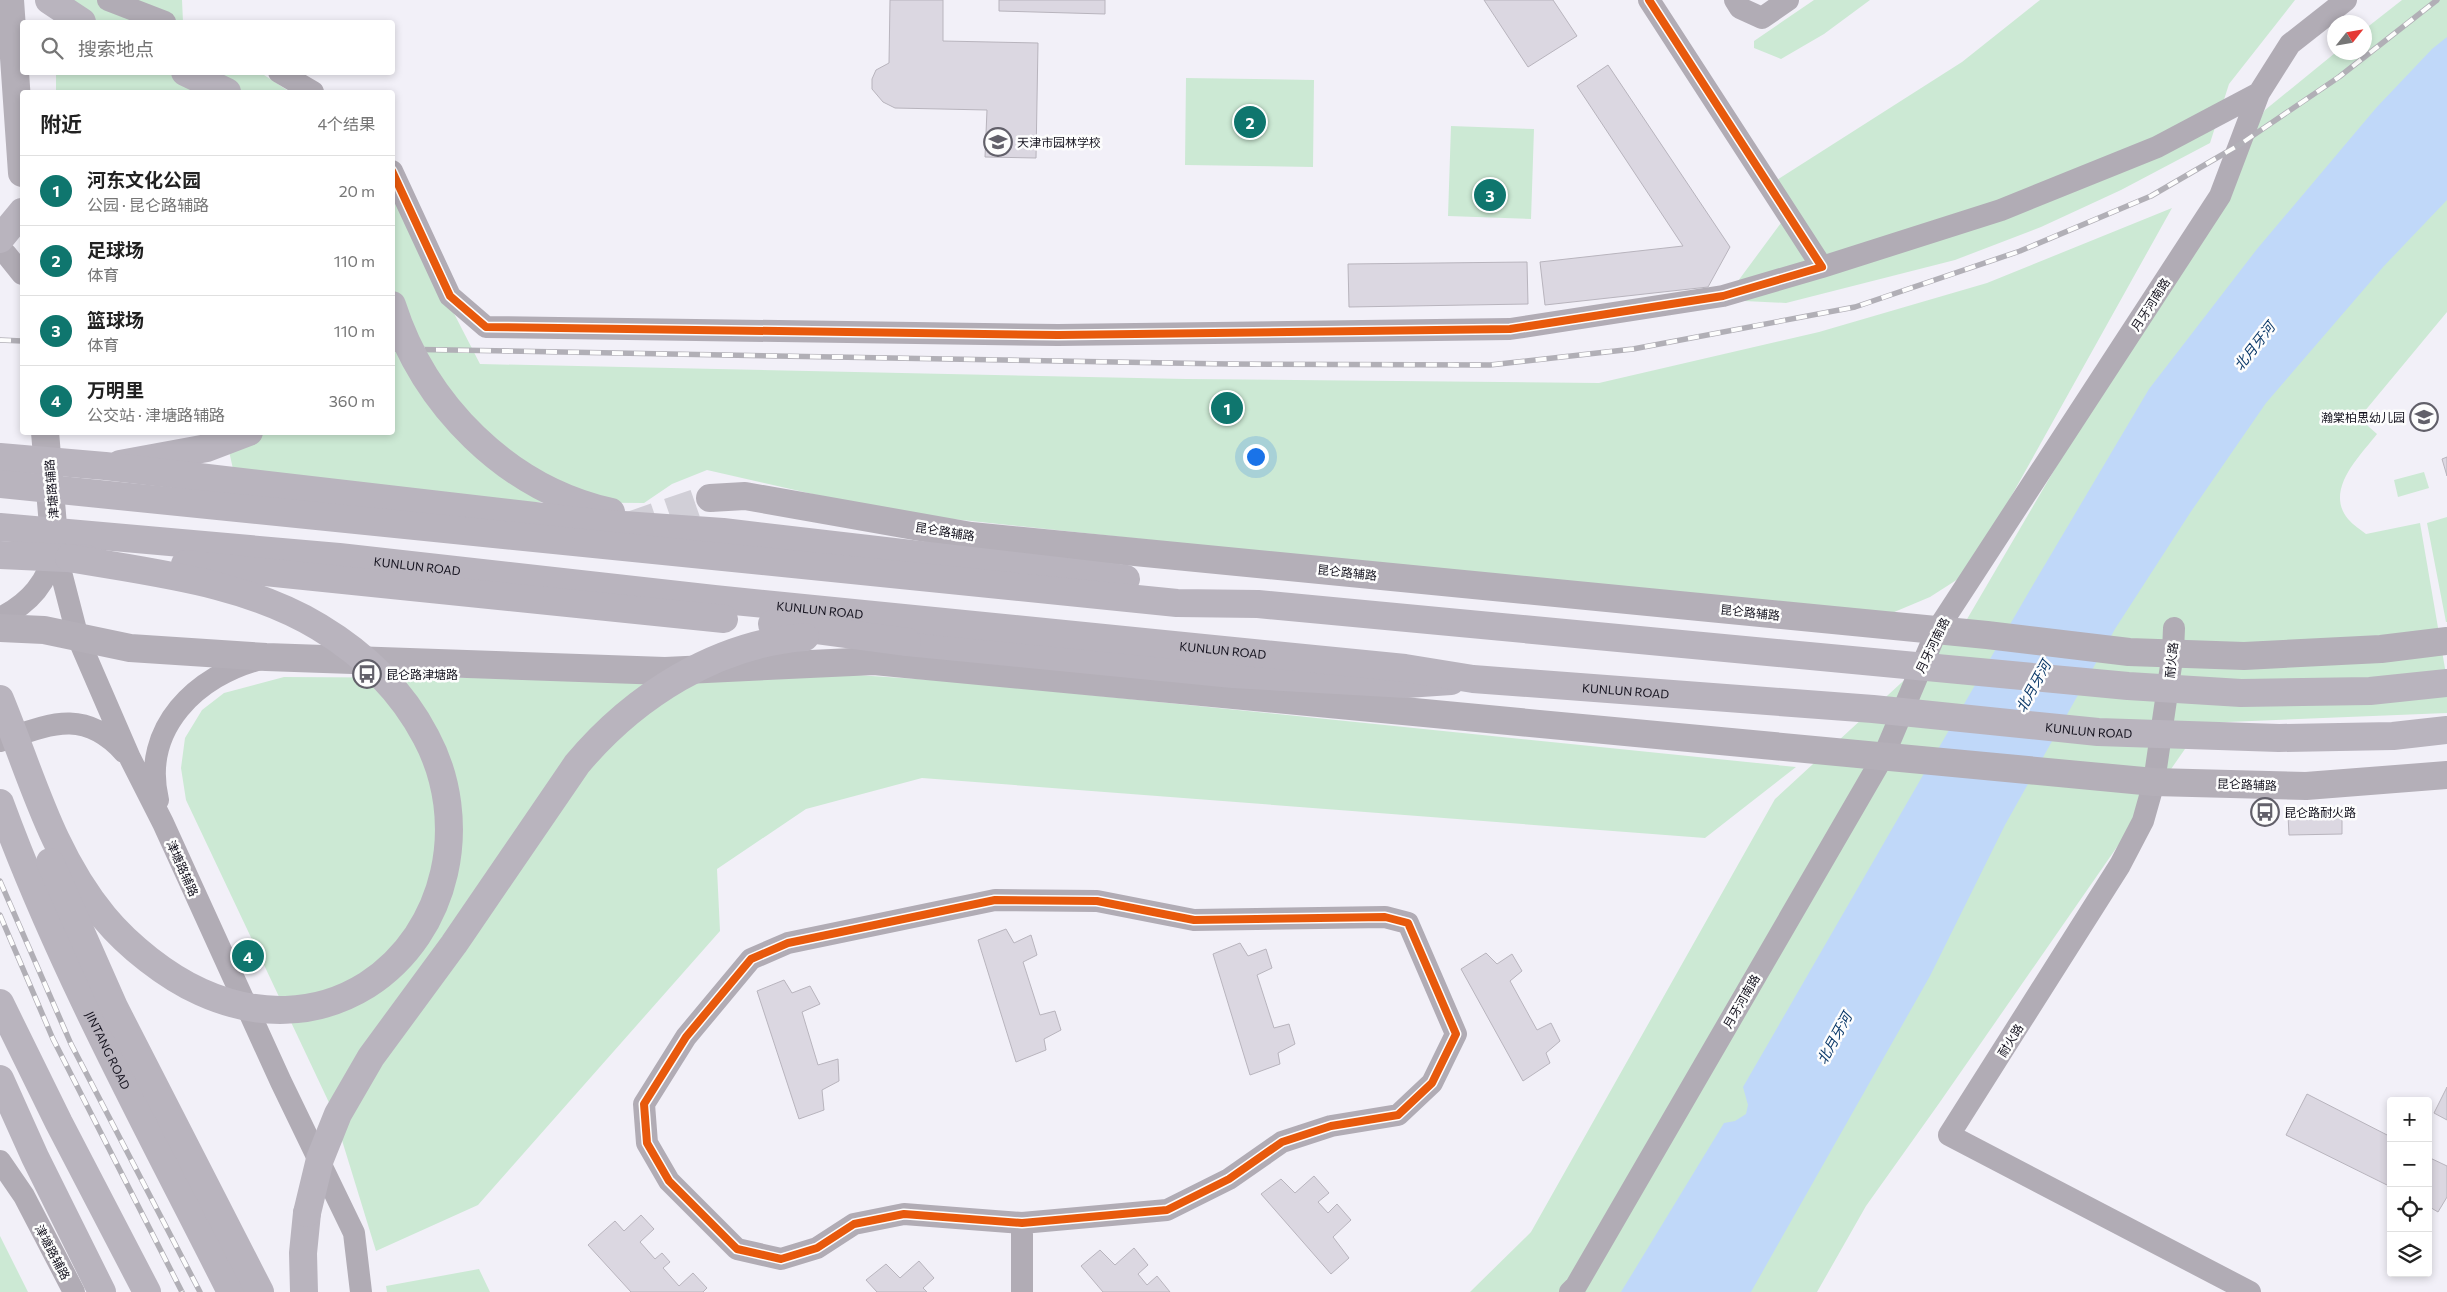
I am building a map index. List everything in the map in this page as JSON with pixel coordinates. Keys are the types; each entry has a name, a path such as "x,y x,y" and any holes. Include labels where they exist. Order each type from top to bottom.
{"highway":[{"path":"50,0 79,20"},
{"path":"191,75 223,90"},
{"path":"0,239 20,214"},
{"path":"395,313 405,338 436,395 484,447 515,470 539,486 594,508 723,532"},
{"path":"105,466 207,448 241,435"},
{"path":"0,458 105,466 595,523 723,532 1181,586 1258,604"},
{"path":"0,484 1177,603 1258,604 2128,686 2241,693 2370,691 2447,683"},
{"name":"KUNLUN ROAD","path":"0,527 339,557 714,599 1405,668 1473,679 1873,709 2098,732 2279,738 2393,736 2447,730"},
{"path":"0,555 62,554 184,564 798,626 907,642 1233,674 1406,684 1473,679"},
{"path":"0,699 40,804 75,878 106,920 160,968 186,985 236,1006 267,1010 304,1009 332,1004 379,977 404,955 434,907 445,877 448,847 448,813 442,777 427,739 414,718 398,694 373,667 346,644 318,626 254,597 195,581 62,554"},
{"path":"304,1292 307,1213 320,1159 338,1114 370,1056 454,944 577,764 592,746 617,722 665,685 712,660 768,642 804,637 907,642"},
{"path":"0,716 19,777 54,870 114,1007 260,1292"},
{"name":"JINTANG ROAD","path":"0,803 28,879 72,974 231,1292"},
{"path":"0,1003 59,1123 147,1292"},
{"path":"0,1079 35,1157 102,1292"},
{"path":"0,1104 35,1157"}],"main road":[{"path":"10,0 20,144"},
{"name":"津塘路辅路","path":"45,435 62,554"},
{"name":"昆仑路辅路","path":"710,498 745,496 971,536 1987,634 2129,652 2173,640"},
{"path":"0,628 44,630 78,638"},
{"name":"昆仑路辅路","path":"78,638 130,648 266,657 665,671 874,661 2047,770 2154,782 2306,786 2447,775"},
{"path":"2173,640 2244,656 2382,649 2447,641"}],"street":[{"path":"108,0 159,20"},
{"path":"1650,0 1822,267"},
{"path":"1735,0 1740,8 1762,18 1788,0"},
{"name":"月牙河南路","path":"1570,1292 1581,1278 1884,755 1937,630 2220,196 2259,93 2290,44 2346,0"},
{"path":"284,75 310,90"},
{"path":"395,177 450,296 486,326 1058,335 1510,328 1723,296 1822,267 2010,206 2157,147 2259,93"},
{"path":"0,251 6,254 20,272"},
{"path":"0,618 17,609 34,595 52,565 62,554"},
{"name":"津塘路辅路","path":"62,554 78,638 130,758 163,823 281,1082 354,1233 361,1292"},
{"name":"耐火路","path":"2173,640 2154,782 2143,821 2120,865 1950,1135 2250,1292"},
{"path":"163,823 154,771 163,734 173,717 182,703 209,680 242,664 266,657"},
{"path":"0,741 66,723 85,725 98,729 112,739 130,758"},
{"path":"995,900 1097,901 1194,920 1385,917 1408,923 1456,1034 1432,1083 1398,1115 1332,1126 1282,1142 1229,1179 1167,1210 1022,1223 904,1214 854,1224 817,1248 781,1259 737,1249 669,1181 648,1143 644,1104 686,1037 752,959 788,943 995,900"},
{"name":"津塘路辅路","path":"0,1161 24,1196 74,1292"},
{"path":"1022,1223 1022,1292"}],"green space":[{"path":"57,0 182,0 183,20 57,20"},
{"path":"1814,0 1870,0 1824,34 1781,59 1754,48 1754,41"},
{"path":"2040,0 2295,0 2229,84 2210,143 2121,190 2041,227 1955,260 1786,303 1724,300 1792,208 1777,180 1962,62"},
{"path":"2402,0 2447,0 2447,312 2359,418 2377,434 2347,474 2342,485 2340,497 2342,508 2348,519 2366,534 2420,523 2447,680 2447,713 2203,723 1866,1206 1817,1292 1470,1292 1531,1232 1775,799 1963,626 2265,110 2327,60 2372,60 2372,24"},
{"path":"56,75 264,75 287,90 56,90"},
{"path":"1186,78 1314,80 1313,167 1185,165"},
{"path":"1451,126 1534,129 1531,219 1448,216"},
{"path":"395,199 480,364 1186,379 1599,383 1819,332 1987,283 2172,208 1969,572 1930,597 1880,618 896,513 707,470 672,484 644,503 527,502 233,469 225,435 395,435"},
{"path":"2424,472 2429,488 2398,497 2394,480"},
{"path":"2447,517 2447,622 2446,622 2427,523"},
{"path":"841,674 963,682 1796,767 1705,838 922,778 806,809 717,869 720,931 478,1205 376,1251 333,1111 186,800 181,768 185,738 202,710 224,693 284,677 622,679"},
{"path":"0,1236 28,1292 0,1292"},
{"path":"479,1269 490,1292 387,1292 386,1286"}],"water":[{"name":"北月牙河","path":"2447,37 2447,200 2384,266 2266,403 2190,513 2115,629 2005,825 1930,976 1751,1292 1621,1292 1724,1123 1735,1121 1746,1114 1748,1105 1743,1087 2027,595 2149,389 2257,249 2376,108 2432,49"}],"building":[{"path":"890,0 943,0 943,41 1038,43 1036,158 985,157 987,110 895,108 883,102 872,89 872,79 876,70 889,63"},
{"path":"999,0 1105,0 1105,14 999,11"},
{"path":"1484,0 1553,0 1577,36 1528,67"},
{"path":"1608,65 1730,247 1708,287 1545,305 1540,262 1683,246 1577,86"},
{"path":"1527,262 1528,304 1349,307 1348,264"},
{"path":"2447,457 2447,476 2442,459"},
{"path":"2342,814 2342,834 2289,835 2288,815"},
{"path":"1006,929 1014,943 1031,935 1037,955 1023,962 1040,1015 1055,1011 1061,1030 1044,1039 1046,1050 1016,1062 978,940"},
{"path":"1240,943 1248,956 1266,949 1272,968 1257,975 1274,1028 1289,1024 1295,1044 1278,1053 1280,1064 1250,1075 1213,954"},
{"path":"1486,953 1497,964 1512,954 1522,971 1510,981 1537,1030 1551,1023 1560,1041 1546,1053 1550,1063 1523,1081 1461,969"},
{"path":"784,980 792,993 810,986 820,1004 802,1012 818,1065 838,1059 839,1081 822,1090 824,1110 799,1119 757,991"},
{"path":"2447,1087 2447,1120 2434,1113"},
{"path":"2307,1094 2387,1135 2387,1185 2286,1135"},
{"path":"2432,1159 2447,1166 2447,1197 2438,1212 2432,1208"},
{"path":"1314,1176 1329,1193 1318,1202 1328,1213 1337,1204 1351,1220 1333,1237 1349,1258 1331,1274 1261,1194 1281,1179 1295,1193"},
{"path":"641,1215 654,1229 640,1242 655,1259 662,1253 670,1262 663,1268 679,1286 693,1273 707,1288 703,1292 631,1292 588,1245 615,1221 624,1231"},
{"path":"1134,1248 1148,1265 1138,1274 1147,1285 1157,1276 1170,1292 1103,1292 1081,1266 1100,1250 1115,1265"},
{"path":"919,1261 934,1278 923,1288 927,1292 877,1292 866,1280 886,1264 900,1278"}],"tunnel":[{"path":"629,526 710,498"}],"railway":[{"path":"395,349 1228,364 1490,365 1633,349 1855,307 2020,251 2151,196 2239,145 2339,77 2437,0"},
{"path":"0,340 20,341"},
{"path":"0,881 71,1044 200,1292"},
{"path":"0,915 53,1039 182,1292"}],"cycle path":[{"path":"395,177 450,296 486,327 1058,335 1510,329 1723,296 1822,267 1649,0"},
{"path":"995,900 1097,901 1194,920 1385,917 1408,923 1456,1034 1432,1083 1398,1115 1331,1126 1282,1142 1229,1179 1167,1210 1022,1223 904,1214 854,1224 817,1248 781,1259 737,1249 669,1181 647,1143 644,1104 686,1037 751,959 788,943 995,900"}],"place":[{"name":"足球场","path":"1250,122"},
{"name":"天津市园林学校","path":"998,142"},
{"name":"篮球场","path":"1490,195"},
{"name":"河东文化公园","path":"1227,408"},
{"name":"瀚棠柏思幼儿园","path":"2424,417"},
{"name":"昆仑路津塘路","path":"367,674"},
{"name":"昆仑路耐火路","path":"2265,812"},
{"name":"万明里","path":"248,956"}]}
